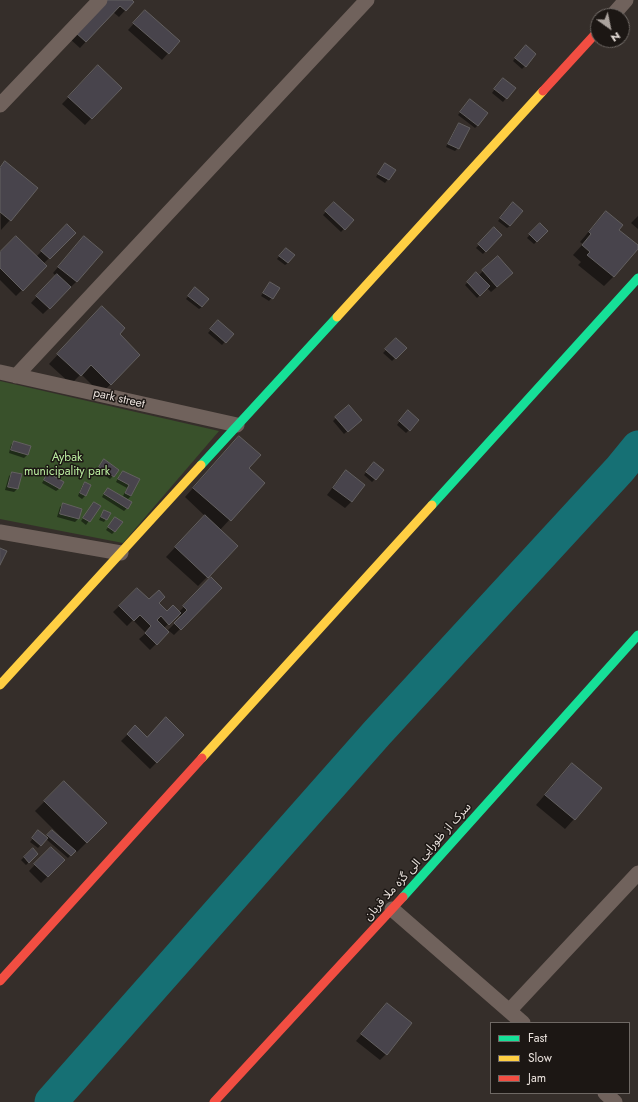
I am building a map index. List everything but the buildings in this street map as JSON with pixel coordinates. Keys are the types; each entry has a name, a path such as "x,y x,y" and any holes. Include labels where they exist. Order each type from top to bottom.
{"street":[{"path":"0,105 100,0"},
{"path":"16,376 368,0"},
{"path":"619,8 626,0"},
{"path":"0,685 590,40"},
{"path":"0,980 638,278"},
{"name":"park street","path":"0,372 237,425"},
{"path":"0,532 121,553"},
{"name":"سرک از ظورایی الی گزه ملا قربان","path":"214,1102 392,909 638,635"},
{"path":"509,1011 638,873"},
{"path":"392,909 522,1022"},
{"path":"606,1094 615,1102"}],"green space":[{"name":"Aybak municipality park","path":"0,381 219,431 123,543 0,519"}],"waterway":[{"path":"51,1102 377,733 620,469 638,447"}],"traffic: fast":[{"path":"432,505 638,278"},
{"path":"201,465 337,317"},
{"path":"403,897 638,635"}],"traffic: slow":[{"path":"337,317 543,91"},
{"path":"0,685 201,465"},
{"path":"202,758 432,505"}],"traffic: jam":[{"path":"543,91 590,40"},
{"path":"0,981 202,758"},
{"path":"214,1102 403,897"}]}
